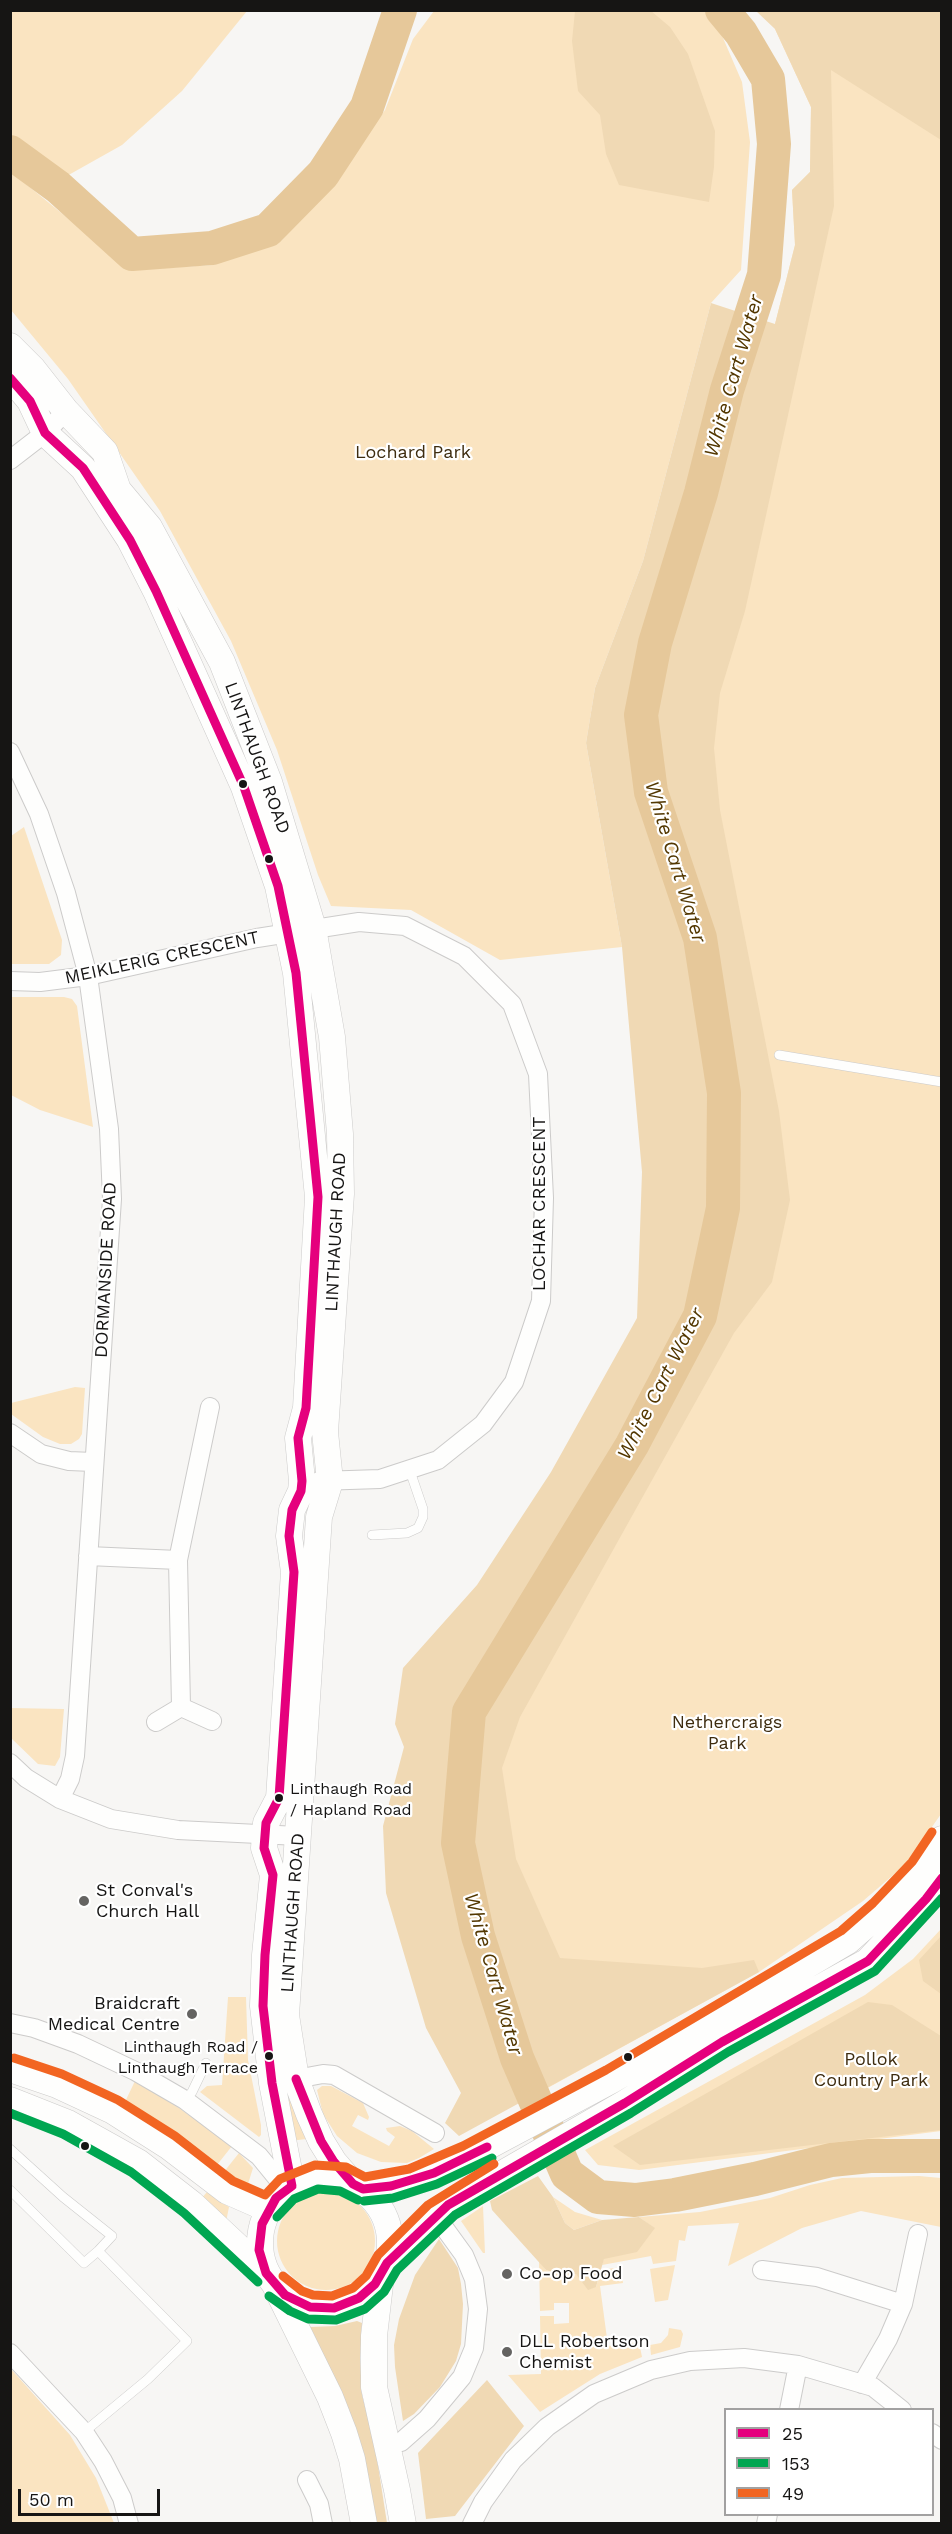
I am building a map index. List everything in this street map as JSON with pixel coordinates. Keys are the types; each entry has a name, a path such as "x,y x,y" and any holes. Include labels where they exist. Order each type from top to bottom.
{"street":[{"name":"LINTHAUGH ROAD","path":"10,346 105,452 118,490 149,527 222,662 269,782 313,928 332,1037 340,1134 341,1194 325,1432 330,1480 326,1501 319,1517 286,2015 284,2081 289,2188"},
{"name":"LINTHAUGH ROAD","path":"10,377 30,401 45,433 83,468 130,540 156,591 244,787 278,886 296,973 318,1197 306,1408 298,1438 302,1480 301,1491 292,1510 289,1536 294,1572 279,1798 266,1823 264,1848 273,1875 265,1954 263,2006 284,2081 334,2162 358,2186"},
{"path":"10,460 45,433 66,411"},
{"name":"DORMANSIDE ROAD","path":"10,752 39,814 66,893 88,976 109,1130 112,1199 75,1756 70,1779 60,1799"},
{"name":"LOCHAR CRESCENT","path":"302,1480 380,1479 410,1471 438,1460 483,1424 514,1382 541,1301 544,1198 538,1074 512,1004 464,957 405,926 358,922 313,928"},
{"name":"MEIKLERIG CRESCENT","path":"10,981 40,982 88,976 313,928"},
{"path":"180,1707 178,1560 210,1407"},
{"path":"10,1433 41,1454 69,1461 93,1462"},
{"path":"88,1556 178,1560"},
{"path":"180,1707 212,1721"},
{"path":"156,1722 180,1707"},
{"path":"10,1763 26,1778 60,1799 111,1819 178,1830 298,1836"},
{"path":"364,2523 352,2459 330,2397 271,2280 259,2250 259,2237 268,2209 289,2188 316,2177 332,2177 358,2186 391,2186 423,2177 476,2153 612,2080 848,1941 881,1912 913,1878 942,1839"},
{"path":"10,2100 68,2123 138,2162 192,2204 296,2301 310,2307 334,2307 359,2298 368,2292 384,2270 435,2215 448,2205 625,2103 722,2042 868,1961 926,1899 942,1877"},
{"path":"10,2023 33,2028 78,2044 135,2071 185,2100 259,2156 289,2188"},
{"path":"10,2069 57,2085 113,2111 168,2146 227,2191 268,2209"},
{"path":"284,2081 323,2074 334,2075 435,2133"},
{"path":"534,2121 547,2147"},
{"path":"358,2186 379,2206 387,2223 390,2248 384,2270 372,2362 374,2386 403,2523"},
{"path":"388,2445 401,2442 427,2419 462,2377 474,2348 478,2309 474,2279 464,2255 435,2215"},
{"path":"862,2384 888,2339 903,2304 918,2234"},
{"path":"762,2270 817,2277 903,2304"},
{"path":"10,2354 84,2432 103,2461 122,2498 129,2523"},
{"path":"472,2523 483,2502 513,2460 548,2427 594,2394 651,2370 690,2361 744,2358 798,2365 873,2388 901,2408"},
{"path":"789,2408 798,2365"},
{"path":"307,2480 319,2504 323,2523"}],"lane":[{"path":"779,1055 942,1082"},
{"path":"372,1535 407,1533 418,1528 423,1517 423,1509 410,1471"},
{"path":"185,2100 192,2092 206,2063"},
{"path":"10,2149 63,2197 112,2236 84,2263 10,2190"},
{"path":"84,2432 148,2379 187,2341 98,2252"}],"green space":[{"path":"11,10 247,11 182,91 122,145 65,177 11,137"},
{"name":"Lochard Park","path":"703,10 717,24 742,82 750,142 741,270 711,303 643,561 595,688 586,743 622,947 500,960 411,910 331,906 318,875 277,750 231,641 160,511 68,379 11,310 10,171 131,270 213,265 282,240 340,173 385,110 413,39 434,11"},
{"path":"575,11 651,11 670,27 688,54 715,131 714,167 709,202 619,185 606,154 600,115 578,91 572,41"},
{"path":"756,11 942,11 941,140 831,70 834,206 745,611 720,693 714,748 720,810 779,1111 790,1200 772,1282 734,1333 520,1717 502,1768 516,1859 560,1958 702,1968 754,1960 759,1972 459,2136 445,2123 461,2093 426,2028 386,1893 383,1826 404,1747 395,1724 403,1668 477,1585 551,1472 637,1318 642,1172 622,947 586,743 595,688 643,561 711,303 775,324 795,245 792,190 810,172 811,107 775,29"},
{"name":"Nethercraigs Park","path":"775,29 942,34 941,1814 906,1864 863,1901 759,1972 544,2090 476,1767 715,1326 674,826 775,324 795,245 792,190 810,172 811,107"},
{"path":"24,827 62,940 61,955 49,964 11,964 11,836"},
{"path":"11,997 64,997 72,999 77,1006 93,1127 40,1110 11,1095"},
{"path":"75,1387 85,1388 82,1434 71,1444 60,1444 43,1437 11,1414 11,1403"},
{"path":"11,1708 64,1709 60,1757 55,1766 38,1764 11,1738"},
{"name":"Pollok Country Park","path":"941,1929 941,2131 639,2170 598,2165 585,2150 865,1995 913,1959"},
{"path":"941,1936 941,1994 923,1981 919,1960"},
{"path":"228,1997 246,1997 248,2060 261,2125 259,2137 200,2092 207,2086 222,2085"},
{"name":"Pollok Country Park","path":"868,2002 892,2005 941,2036 941,2130 640,2165 613,2146"},
{"path":"135,2081 179,2108 232,2146 213,2170 123,2106"},
{"path":"322,2086 331,2086 363,2103 369,2117 368,2120 358,2115 352,2126 389,2146 395,2137 386,2128 400,2126 412,2131 434,2149 407,2163 381,2162 357,2153 337,2136 323,2114 317,2090"},
{"path":"286,2088 299,2123 306,2139 290,2141"},
{"path":"239,2153 253,2168 248,2184 244,2185 223,2173"},
{"path":"538,2176 553,2197 565,2223 574,2230 602,2220 639,2217 655,2228 637,2252 604,2259 596,2287 588,2290 576,2274 562,2275 546,2270 492,2210 490,2201"},
{"path":"919,2176 941,2178 941,2227 861,2211 802,2228 728,2266 739,2223 688,2226 685,2241 679,2240 676,2261 653,2264 651,2256 602,2265 604,2258 654,2228 639,2217 700,2212 770,2198 810,2185 842,2178"},
{"path":"207,2192 229,2207 226,2222 200,2200"},
{"path":"326,2192 345,2195 361,2206 372,2222 375,2241 372,2260 361,2276 345,2287 326,2290 307,2287 291,2276 280,2260 277,2241 280,2222 291,2206 307,2195"},
{"path":"553,2197 575,2212 602,2220 574,2230 565,2223"},
{"path":"483,2206 485,2253 461,2221"},
{"path":"439,2239 458,2268 463,2304 461,2344 456,2361 440,2387 414,2414 403,2421 394,2345 399,2319 415,2275"},
{"path":"539,2261 546,2270 562,2275 576,2274 596,2287 601,2270 621,2267 623,2283 600,2286 608,2346 639,2342 642,2357 600,2374 540,2412 508,2375 541,2374 540,2316 554,2316 554,2324 569,2323 569,2303 554,2303 554,2310 540,2311"},
{"path":"675,2265 668,2300 655,2302 650,2269"},
{"path":"357,2321 362,2323 360,2358 362,2395 374,2440 387,2523 372,2523 310,2327 335,2326"},
{"path":"669,2328 681,2330 683,2334 680,2347 651,2355 650,2345 661,2343 668,2335"},
{"path":"11,2369 70,2435 96,2478 114,2523 11,2523"},
{"path":"487,2380 524,2426 455,2516 426,2519 418,2453"}],"waterway":[{"name":"White Cart Water","path":"10,152 58,187 132,254 212,248 268,230 323,174 367,107 400,10"},
{"name":"White Cart Water","path":"722,10 741,33 768,79 774,144 764,275 727,390 701,493 655,643 641,715 651,792 700,938 724,1093 723,1208 700,1316 632,1445 469,1712 458,1843 478,1936 517,2058 567,2174 598,2197 635,2200 675,2195 755,2179 831,2160 870,2156 942,2156"}],"transit line":[{"name":"25","path":"10,378 30,401 45,433 83,468 130,540 156,591 244,787 278,886 296,973 318,1197 306,1408 298,1438 302,1481 301,1491 292,1510 289,1536 294,1572 279,1798 266,1823 264,1848 273,1875 265,1955 263,2006 272,2083 292,2186 276,2198 262,2224 259,2250 266,2273 285,2295 310,2307 334,2308 359,2298 375,2284 387,2263 448,2205 625,2103 722,2042 868,1961 926,1899 942,1878"},
{"name":"49","path":"14,2058 62,2074 118,2100 175,2136 233,2181 265,2195 280,2179 315,2165 346,2167 365,2177 409,2169 463,2146 606,2070 841,1931 873,1903 912,1862 932,1832"},
{"name":"153","path":"269,2296 290,2311 308,2319 336,2320 365,2309 384,2292 397,2270 455,2215 631,2113 728,2052 875,1971 942,1898"},
{"name":"25","path":"296,2079 321,2141 334,2162 353,2184 363,2189 391,2186 434,2173 487,2147"},
{"name":"153","path":"10,2113 63,2134 131,2172 184,2213 258,2282"},
{"name":"153","path":"364,2201 393,2198 437,2184 492,2158"},
{"name":"49","path":"283,2276 302,2291 313,2295 332,2296 353,2288 366,2276 378,2255 428,2205 494,2164"},
{"name":"153","path":"277,2217 294,2199 318,2189 340,2191 358,2200"}],"place":[{"name":"Linthaugh Road / Hapland Road","path":"279,1798"},
{"name":"St Conval's Church Hall","path":"84,1901"},
{"name":"Braidcraft Medical Centre","path":"192,2014"},
{"name":"Linthaugh Road / Linthaugh Terrace","path":"269,2056"},
{"name":"Co-op Food","path":"507,2274"},
{"name":"DLL Robertson Chemist","path":"507,2352"}]}
